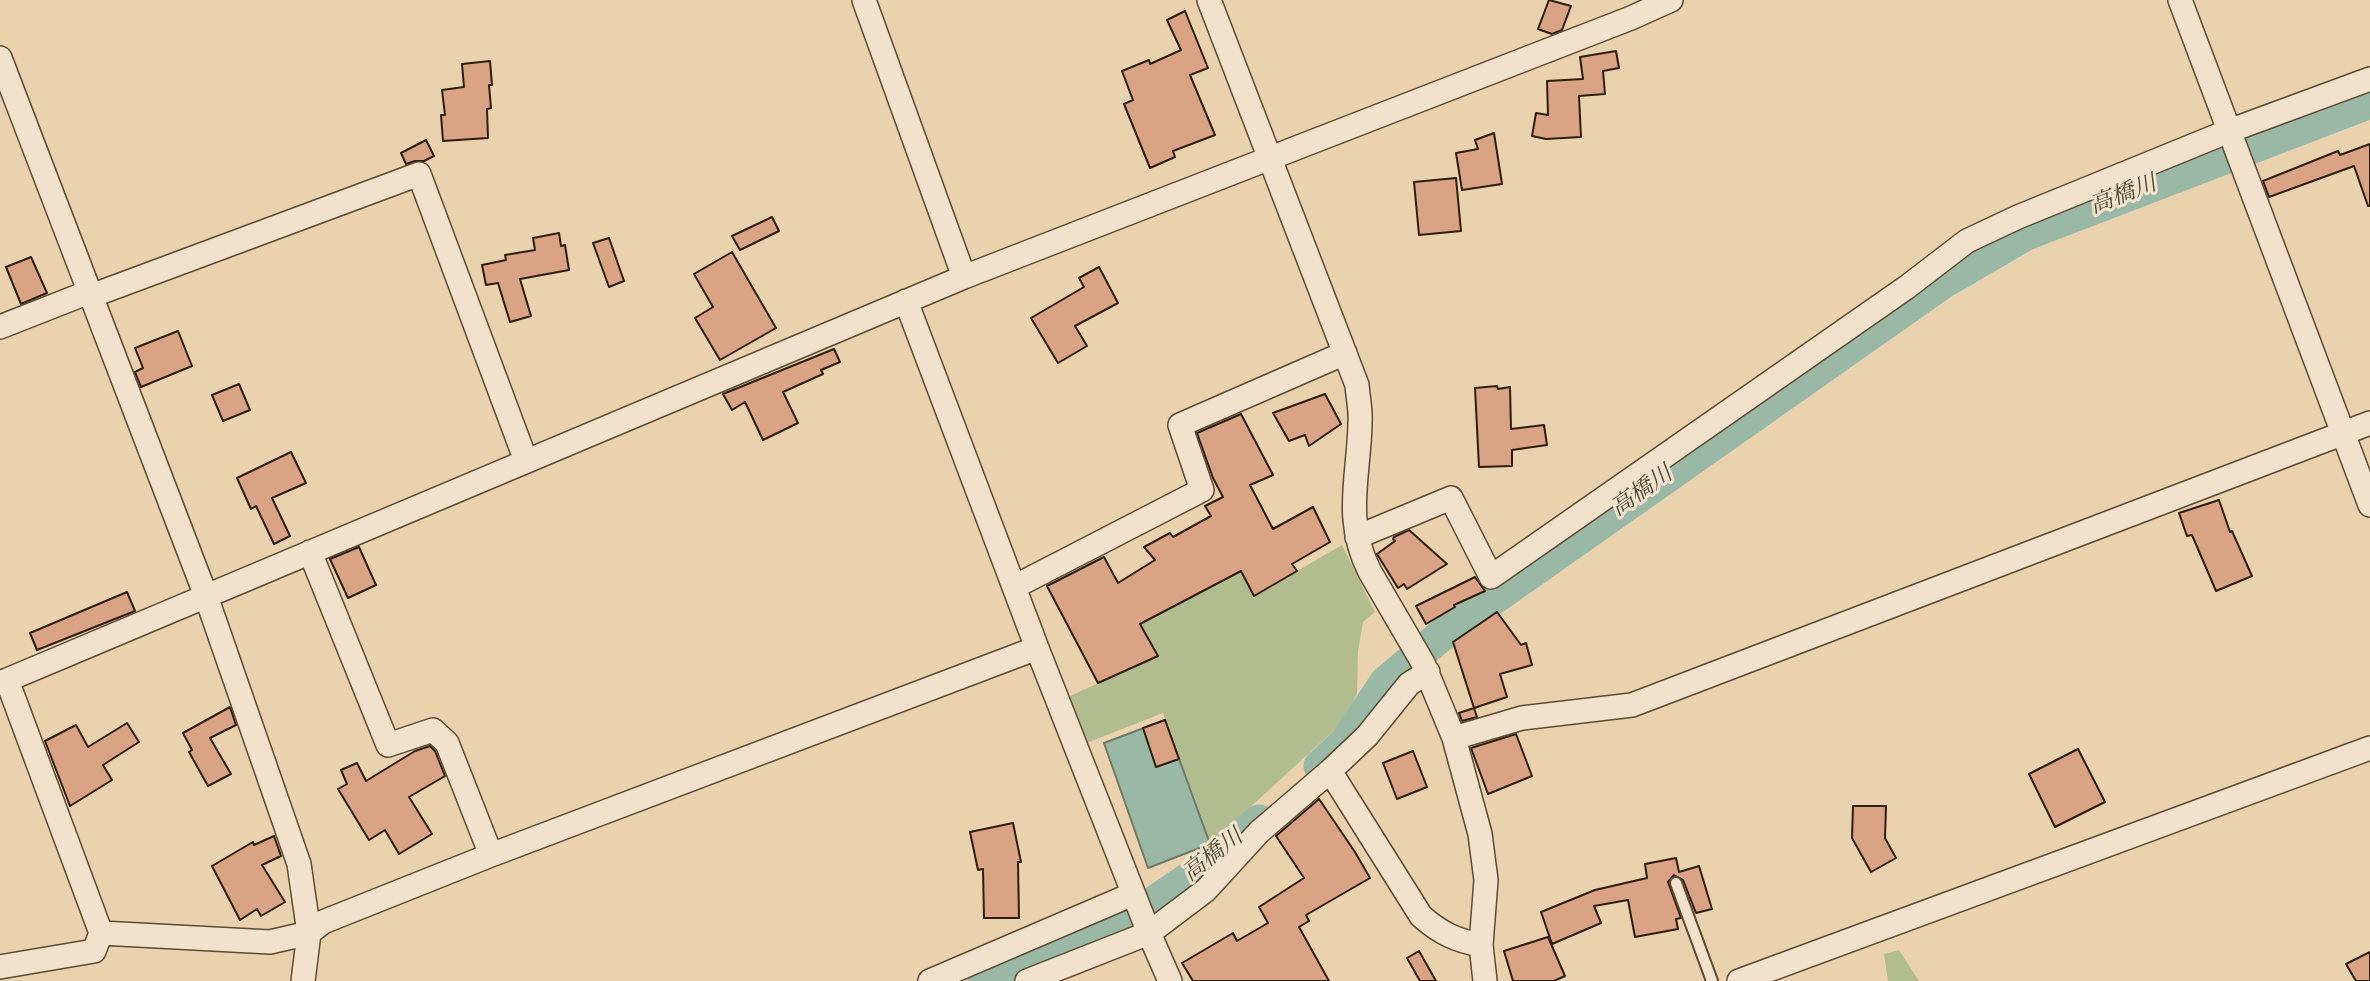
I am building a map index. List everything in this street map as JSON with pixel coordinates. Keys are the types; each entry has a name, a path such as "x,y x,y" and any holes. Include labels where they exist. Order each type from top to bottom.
{"street":[{"path":"864,0 964,277"},
{"path":"1209,0 1357,385 1360,422 1353,508 1357,537 1366,566 1428,672 1454,738 1479,834 1486,880 1482,945 1485,981"},
{"path":"0,967 94,951 101,933 3,682 964,277 1269,159 1627,9 1671,0"},
{"path":"2180,0 2370,505"},
{"path":"0,58 205,596 299,864 309,933 303,981"},
{"path":"1357,537 1451,498 1491,577 1907,287 1967,241 2018,217 2229,131 2370,79"},
{"path":"0,327 419,174 526,461"},
{"path":"906,301 1037,648 1170,981"},
{"path":"1014,587 1202,490 1180,425 1345,353"},
{"path":"1454,738 1522,718 1632,705 2370,424"},
{"path":"310,552 388,745 433,730 447,743 491,855"},
{"path":"101,933 270,942 309,933 323,922 491,855 1037,648"},
{"path":"1027,981 1149,933 1206,890 1259,832 1367,736 1409,684 1428,672"},
{"path":"1739,981 2370,748"},
{"path":"1330,771 1422,916 1437,931 1463,942 1482,945"},
{"path":"930,981 1133,894"}],"lane":[{"path":"1676,883 1712,981"}],"shaded area":[{"path":"1342,545 1375,612 1363,622 1358,651 1357,694 1342,723 1210,844 1163,713 1084,744 1070,696 1158,656 1140,624 1241,571 1254,596"},
{"path":"1165,720 1210,844 1148,868 1104,743"},
{"path":"1899,950 1919,981 1888,981 1884,954"}],"building":[{"path":"1549,0 1571,6 1562,30 1552,34 1538,29"},
{"path":"1185,11 1208,68 1190,75 1215,135 1173,151 1175,157 1150,168 1124,104 1133,100 1122,71 1149,60 1150,64 1181,50 1167,20"},
{"path":"1616,51 1619,68 1603,71 1605,94 1579,96 1581,137 1546,139 1532,136 1536,113 1548,115 1547,81 1583,79 1580,57"},
{"path":"490,61 492,85 489,85 491,108 487,109 488,138 443,141 441,115 445,115 442,90 464,87 462,64"},
{"path":"1494,133 1502,184 1462,190 1456,153 1478,149 1475,140"},
{"path":"426,140 434,156 406,164 401,153"},
{"path":"2370,144 2370,206 2354,166 2269,197 2263,181 2338,151 2340,155"},
{"path":"1456,178 1461,231 1419,235 1414,182"},
{"path":"772,217 779,231 740,250 732,236"},
{"path":"559,233 561,246 565,245 569,270 520,279 531,316 510,322 498,283 486,285 482,265 506,260 505,255 535,250 533,238"},
{"path":"609,238 624,281 609,287 593,243"},
{"path":"732,252 776,328 720,360 695,318 713,307 694,274"},
{"path":"31,257 47,293 21,304 6,267"},
{"path":"1099,267 1118,303 1075,326 1087,346 1058,363 1031,318 1084,287 1079,278"},
{"path":"178,331 192,366 141,387 135,372 143,368 135,348"},
{"path":"834,349 840,362 821,370 823,374 783,392 798,423 763,440 745,402 732,410 723,394"},
{"path":"239,384 250,410 223,421 212,395"},
{"path":"1497,386 1498,389 1510,387 1511,429 1544,425 1547,445 1512,450 1512,466 1479,467 1475,388"},
{"path":"1325,394 1341,424 1309,446 1305,435 1289,441 1273,413"},
{"path":"1241,414 1273,475 1250,485 1273,529 1313,507 1330,542 1292,564 1297,571 1254,596 1241,571 1140,624 1158,656 1098,683 1047,586 1104,557 1118,583 1155,560 1144,547 1170,533 1173,537 1211,516 1205,506 1223,497 1213,478 1197,433"},
{"path":"291,452 306,483 272,498 290,536 274,544 256,506 251,509 237,478"},
{"path":"2219,500 2230,532 2232,531 2252,576 2216,591 2192,535 2187,536 2179,513"},
{"path":"1409,530 1447,564 1407,589 1404,584 1398,588 1377,554 1395,541 1394,537"},
{"path":"359,547 376,585 348,598 330,559"},
{"path":"1475,577 1485,591 1454,605 1455,607 1426,624 1416,606"},
{"path":"127,592 135,611 37,650 30,633"},
{"path":"1497,612 1521,645 1526,643 1532,665 1500,674 1507,697 1474,708 1453,642"},
{"path":"230,707 236,725 210,738 231,774 208,786 189,752 192,750 183,733"},
{"path":"1474,708 1477,717 1462,721 1459,713"},
{"path":"1165,720 1179,759 1156,767 1143,728"},
{"path":"127,723 139,742 103,765 112,780 70,806 45,741 76,725 88,747"},
{"path":"1516,734 1532,776 1488,794 1471,748"},
{"path":"430,746 435,751 445,776 409,797 432,834 399,854 385,830 369,840 338,789 347,784 341,770 357,763 366,781 415,751"},
{"path":"2078,749 2105,802 2055,827 2029,774"},
{"path":"1413,751 1427,787 1397,799 1383,763"},
{"path":"1319,799 1370,878 1306,915 1309,921 1299,927 1329,981 1193,981 1182,963 1233,933 1237,941 1268,923 1259,907 1304,878 1276,836"},
{"path":"1853,806 1886,806 1885,838 1896,858 1871,872 1852,838"},
{"path":"1013,823 1021,862 1018,862 1019,918 984,918 983,869 978,870 970,832"},
{"path":"274,836 281,856 262,865 285,902 261,916 257,909 240,920 212,866 253,842 254,845"},
{"path":"1676,858 1679,872 1699,866 1712,909 1696,913 1683,880 1674,875 1668,882 1681,918 1676,919 1678,929 1635,937 1628,900 1594,906 1601,923 1552,944 1541,912 1595,890 1647,878 1645,864"},
{"path":"1548,937 1565,976 1554,981 1513,981 1504,951"},
{"path":"1419,951 1436,981 1420,981 1407,958"},
{"path":"2370,952 2370,981 2356,981 2346,964"}],"waterway":[{"name":"高橋川","path":"1320,766 1346,742 1386,682 1443,634 1942,283 2026,234 2370,102"},
{"name":"高橋川","path":"984,981 1118,927 1216,860 1259,821"}]}
